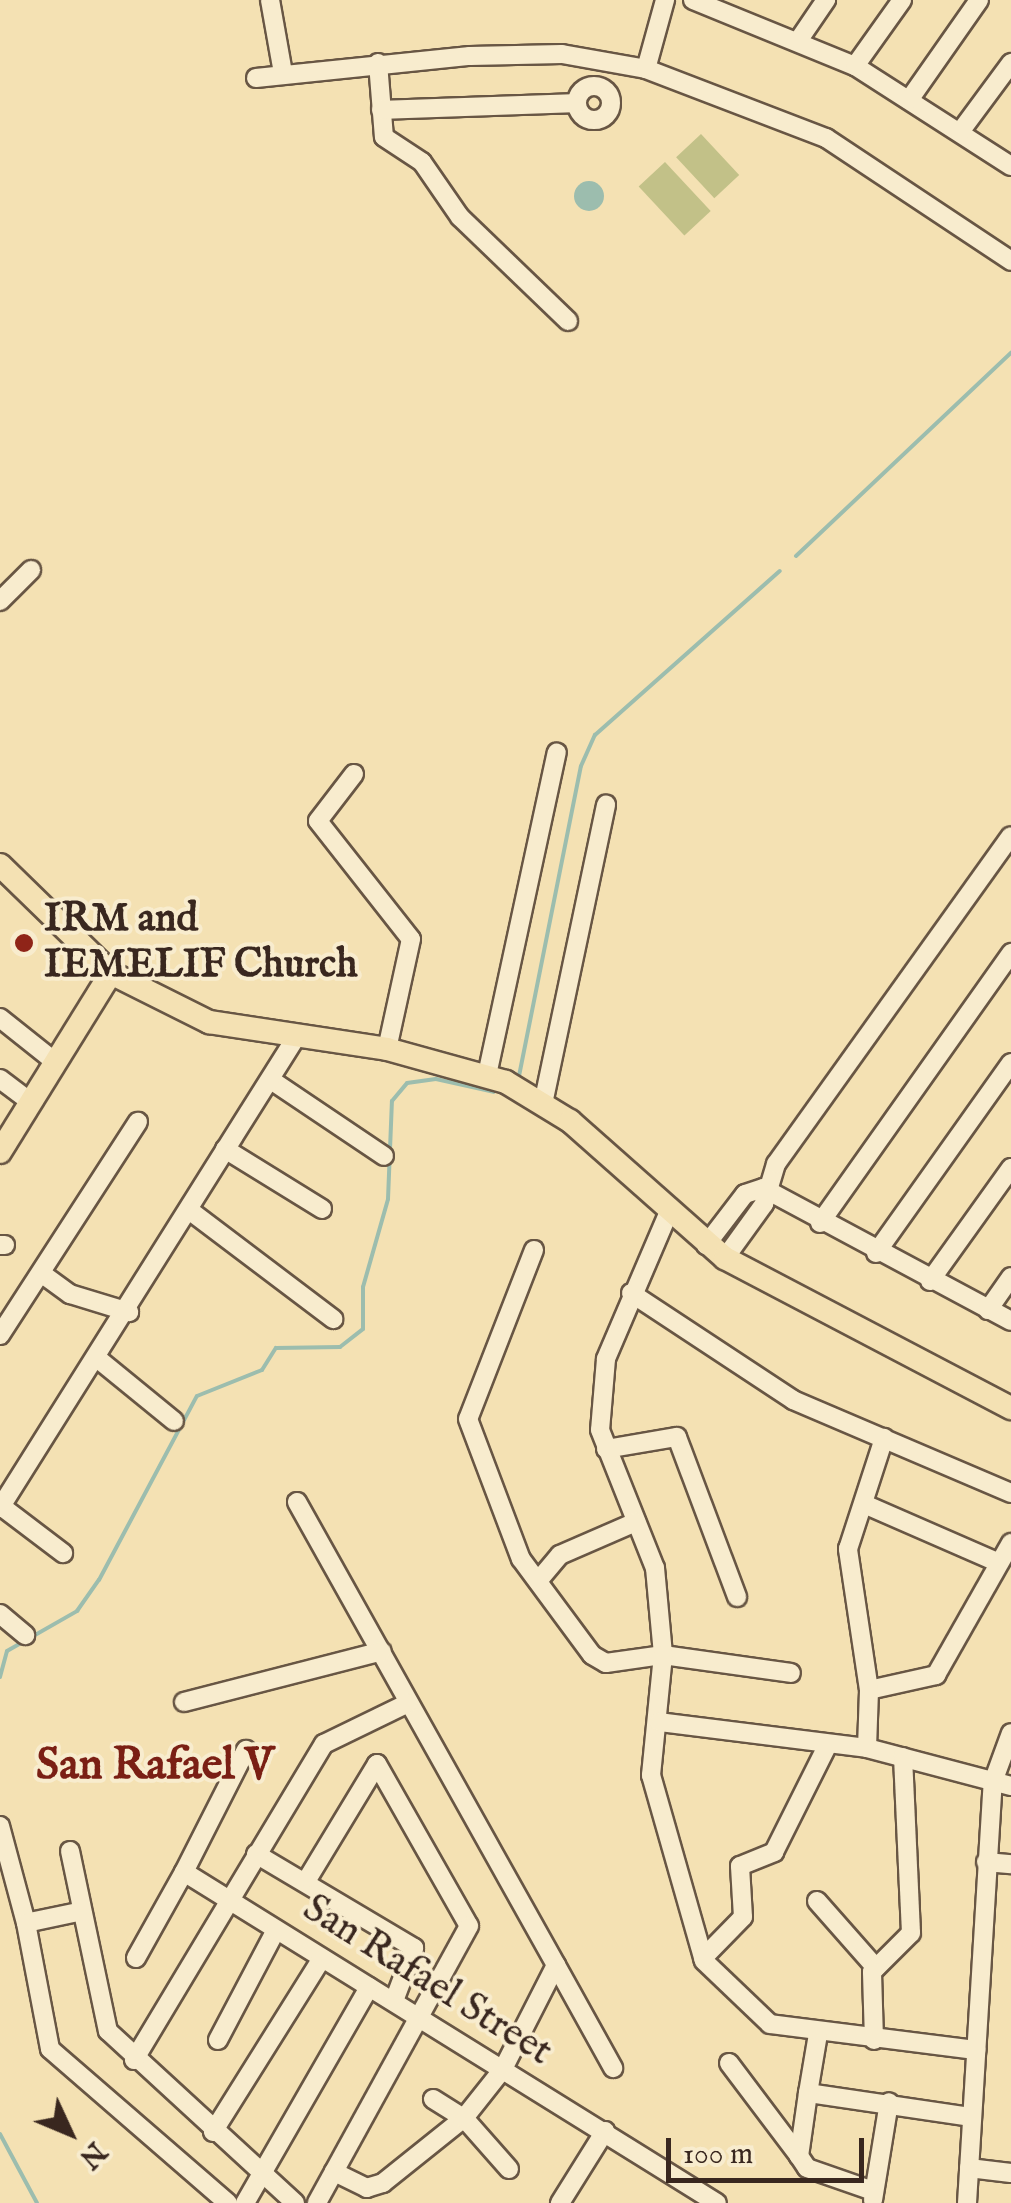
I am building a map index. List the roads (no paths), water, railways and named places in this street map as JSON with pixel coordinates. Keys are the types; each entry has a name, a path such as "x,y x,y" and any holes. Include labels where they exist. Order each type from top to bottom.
{"main road":[{"path":"0,865 111,973 208,1022 388,1049 515,1088 715,1252 1011,1408"},
{"path":"1,1147 111,973"}],"street":[{"path":"270,0 283,73"},
{"path":"646,68 665,0"},
{"path":"693,0 739,6 798,41 855,66 1011,166"},
{"path":"798,41 826,0"},
{"path":"855,66 902,0"},
{"path":"909,100 980,0"},
{"path":"256,78 378,63 604,59 646,68 826,138 1011,262"},
{"path":"381,110 577,103 597,87 604,59"},
{"path":"378,63 384,136 422,162 460,218 568,321"},
{"path":"960,132 1011,63"},
{"path":"577,103 585,118 607,114 610,98 597,87"},
{"path":"0,601 31,570"},
{"path":"515,1088 558,752"},
{"path":"354,774 318,820 412,939 388,1049"},
{"path":"515,1088 606,805"},
{"path":"715,1252 745,1194 763,1188 1011,836"},
{"path":"820,1223 1011,953"},
{"path":"0,1018 54,1061"},
{"path":"63,1552 1,1507 192,1213 225,1148 298,1034"},
{"path":"876,1253 1011,1063"},
{"path":"0,1078 29,1101"},
{"path":"271,1080 384,1156"},
{"path":"0,1335 138,1122"},
{"path":"225,1148 322,1209"},
{"path":"930,1280 1011,1168"},
{"path":"763,1188 820,1223 1011,1321"},
{"path":"192,1213 333,1319"},
{"path":"668,1214 631,1294 598,1402 606,1448 665,1608 659,1722 651,1775 702,1958 770,2024 818,2034 976,2050"},
{"path":"534,1250 468,1419 538,1581 600,1661 662,1654 791,1673"},
{"path":"41,1273 70,1294 129,1312"},
{"path":"988,1310 1011,1277"},
{"path":"631,1294 742,1372 1011,1493"},
{"path":"98,1359 174,1421"},
{"path":"606,1448 677,1438 737,1596"},
{"path":"867,1748 869,1690 847,1583 864,1504 884,1438"},
{"path":"297,1502 613,2068"},
{"path":"864,1504 999,1563"},
{"path":"538,1581 560,1555 636,1522"},
{"path":"869,1690 936,1675 1011,1543"},
{"path":"0,1614 25,1636"},
{"path":"184,1702 382,1651"},
{"path":"134,2060 324,1744 408,1703"},
{"path":"659,1722 867,1748 1002,1784"},
{"path":"966,2203 986,1862 1011,1733"},
{"path":"702,1958 744,1914 740,1866 774,1852 827,1746"},
{"path":"136,1958 246,1750"},
{"path":"876,1968 911,1933 903,1757"},
{"path":"308,1878 377,1764 469,1926 317,2203"},
{"path":"0,1826 26,1922 54,2058 228,2203"},
{"path":"70,1852 78,1912 100,2014 134,2060 295,2203"},
{"path":"256,1854 308,1878 414,1948 394,2000"},
{"path":"986,1862 1011,1864"},
{"name":"San Rafael Street","path":"184,1872 717,2203"},
{"path":"817,1901 876,1968 874,2040"},
{"path":"26,1922 78,1912"},
{"path":"218,2040 276,1930"},
{"path":"213,2132 322,1958"},
{"path":"334,2172 367,2188 383,2183 464,2118 503,2069 556,1965"},
{"path":"245,2203 370,1987"},
{"path":"799,2156 818,2034"},
{"path":"729,2064 799,2156 825,2179 873,2197 889,2102"},
{"path":"808,2092 970,2117"},
{"path":"432,2099 464,2118 509,2169"},
{"path":"560,2203 605,2132"},
{"path":"970,2168 1011,2174"}],"waterway":[{"path":"796,556 1011,353"},
{"path":"518,1081 581,766 595,735 780,571"},
{"path":"0,1677 7,1651 77,1611 99,1580 197,1396 262,1370 276,1348 340,1347 363,1329 363,1287 388,1199 392,1101 407,1083 436,1079 494,1092"},
{"path":"0,2134 37,2203"}],"place":[{"name":"IRM and IEMELIF Church","path":"24,943"}],"district":[{"name":"San Rafael V","path":"155,1766"}]}
